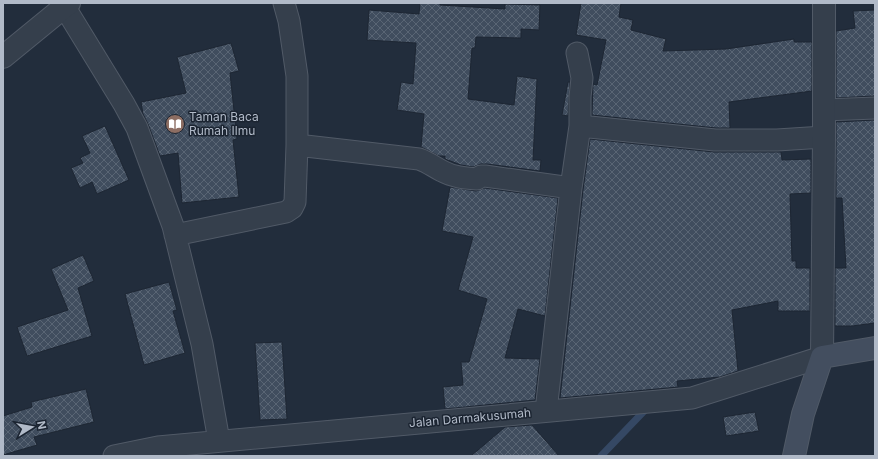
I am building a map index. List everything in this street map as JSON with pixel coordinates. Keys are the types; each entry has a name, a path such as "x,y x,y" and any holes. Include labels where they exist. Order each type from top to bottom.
{"main road":[{"path":"794,456 803,414 822,357 875,348"}],"street":[{"path":"175,234 286,212 292,208 295,202 297,76 289,21 284,3"},
{"path":"822,357 824,3"},
{"path":"3,57 66,4 124,104 137,128 173,226 202,344 219,441"},
{"path":"546,411 571,188 580,126 580,97 582,78 577,53"},
{"path":"824,110 875,108"},
{"path":"580,126 715,140 777,140 824,137"},
{"path":"297,145 419,159 426,161 452,176 477,179 481,176 485,176 571,188"},
{"name":"Jalan Darmakusumah","path":"114,456 158,447 692,398 822,357"}],"building":[{"path":"420,3 440,3 440,5 505,9 505,4 540,5 539,30 521,29 521,38 476,37 475,48 472,48 468,99 514,105 517,76 537,79 533,160 541,160 540,171 487,164 481,164 473,167 461,165 445,159 445,156 439,156 421,147 424,114 397,110 401,82 413,84 416,43 367,40 369,10 419,14"},
{"path":"581,3 621,3 619,17 633,20 631,30 666,39 663,51 726,49 794,39 794,42 812,42 812,91 729,102 730,128 716,128 592,115 593,84 597,85 606,40 576,35"},
{"path":"875,10 875,96 836,98 836,31 855,28 853,11"},
{"path":"231,43 239,71 230,73 237,139 233,140 239,197 182,203 178,153 160,156 143,114 141,102 186,93 177,57"},
{"path":"568,82 570,82 568,116 562,115"},
{"path":"875,120 875,323 852,326 835,326 835,268 846,268 842,198 836,198 836,122"},
{"path":"105,126 129,180 97,194 92,182 80,188 71,168 83,163 80,158 90,153 82,136"},
{"path":"590,139 714,152 781,152 782,160 811,159 811,193 790,194 792,261 796,261 796,268 810,268 810,311 778,311 778,301 732,310 738,371 720,377 677,381 678,387 560,398"},
{"path":"450,187 476,191 485,188 558,198 545,316 518,309 505,358 540,359 535,400 445,409 443,387 463,385 461,362 469,362 487,299 458,290 473,237 442,231"},
{"path":"83,255 94,281 78,288 92,336 27,356 17,327 68,310 51,269"},
{"path":"169,282 177,310 173,311 185,353 144,365 125,294"},
{"path":"282,342 287,419 260,420 255,343"},
{"path":"86,389 94,422 34,437 37,445 3,455 3,416 32,407 31,402"},
{"path":"755,412 759,431 726,436 723,417"},
{"path":"532,425 559,456 471,456 505,427"}],"waterway":[{"path":"601,456 648,407"}],"place":[{"name":"Taman Baca Rumah Ilmu","path":"175,124"}]}
